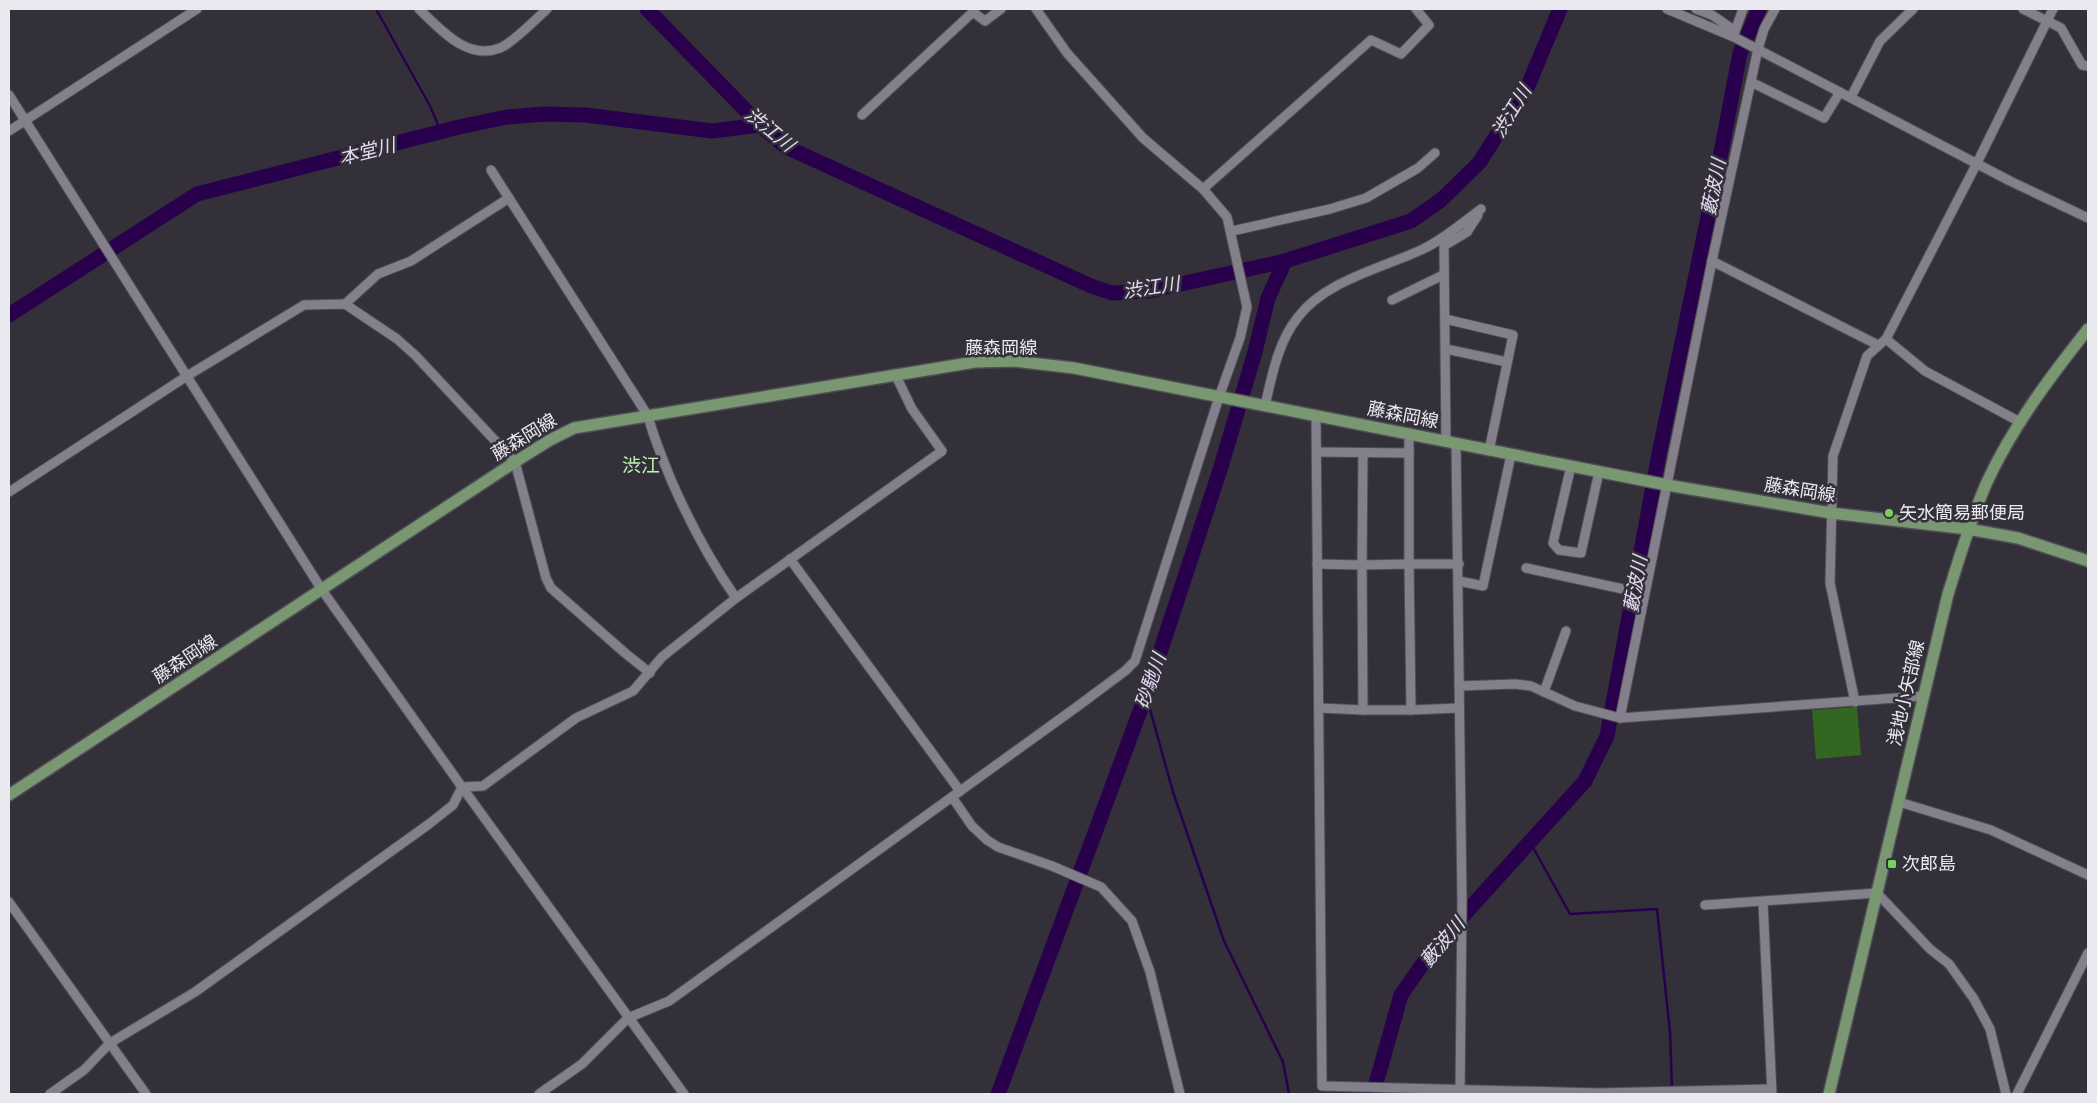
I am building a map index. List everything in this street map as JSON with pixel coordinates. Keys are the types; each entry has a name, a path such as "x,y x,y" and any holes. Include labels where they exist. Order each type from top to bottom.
{"main road":[{"name":"浅地小矢部線","path":"1829,1094 1948,594 1968,530 1988,481 2020,422 2047,381 2088,329"},
{"name":"藤森岡線","path":"9,795 515,462 550,440 574,428 975,362 1014,362 1074,368 1667,485 1830,513 2018,538 2063,551 2088,561"}],"street":[{"path":"9,131 198,9"},
{"path":"419,9 447,35 475,52 500,48 547,9"},
{"path":"862,116 973,12 985,21 1001,9"},
{"path":"539,1094 582,1064 628,1018 670,1001 960,792 1125,671 1135,661 1219,397 1240,338 1247,307 1232,231 1227,217 1203,189 1143,138 1067,53 1036,9"},
{"path":"1203,189 1372,40 1401,54 1430,25 1416,9"},
{"path":"1667,9 1735,35 2010,181 2088,218"},
{"path":"1696,9 1712,15 1735,35"},
{"path":"1735,35 1743,9"},
{"path":"1620,718 1712,261 1751,82 1755,47 1775,9"},
{"path":"1851,97 1880,40 1913,9"},
{"path":"2023,9 2061,28 2082,65 2088,66"},
{"path":"1855,702 1830,583 1830,513 1834,456 1867,356 1886,339 1977,163 2053,9"},
{"path":"1751,82 1824,118 1840,92"},
{"path":"9,95 322,590 684,1094"},
{"path":"1232,231 1330,209 1366,198 1418,168 1435,153"},
{"path":"491,170 648,416 656,445 689,521 713,566 736,598"},
{"path":"345,304 383,271 411,261 509,198"},
{"path":"1265,406 1273,371 1284,340 1298,316 1321,295 1355,277 1423,249 1481,209 1467,232 1444,246 1443,275 1459,564 1462,902 1460,1092"},
{"path":"1712,261 1878,345"},
{"path":"1392,300 1443,275"},
{"path":"9,492 186,376 300,307 309,304 345,304 397,339 415,355 515,462 550,588 650,673"},
{"path":"1445,319 1512,335 1489,451"},
{"path":"1886,339 1925,371 2020,422"},
{"path":"1446,349 1507,362"},
{"path":"462,787 483,786 576,718 634,691 662,657 736,598 942,451 912,409 896,376"},
{"path":"1316,416 1322,1086 1460,1092 1598,1094 1771,1092 1763,902"},
{"path":"1409,435 1411,710"},
{"path":"1317,452 1409,453"},
{"path":"1363,453 1363,710"},
{"path":"1459,581 1483,586 1511,455"},
{"path":"1571,466 1553,543 1559,550 1581,553 1600,472"},
{"path":"790,559 960,792"},
{"path":"1317,564 1459,564"},
{"path":"1526,568 1623,589"},
{"path":"1544,692 1566,631"},
{"path":"1459,686 1515,684 1531,686 1598,713 1620,718 1924,696"},
{"path":"1319,708 1363,710 1460,708"},
{"path":"50,1094 84,1070 110,1043 195,992 429,824 454,805 462,787"},
{"path":"952,797 972,826 987,840 998,847 1052,866 1101,887 1132,921 1150,972 1180,1094"},
{"path":"1898,802 1992,830 2088,875"},
{"path":"1705,905 1877,893 1930,949 1949,964 1974,999 1990,1030 2006,1094"},
{"path":"9,902 146,1094"},
{"path":"2017,1094 2088,953"}],"green space":[{"path":"1857,707 1861,755 1816,759 1812,710"}],"waterway":[{"path":"376,9 430,106 441,132"},
{"name":"渋江川","path":"647,9 760,125 786,147 1091,286 1112,293 1149,291 1285,261 1411,221 1441,200 1479,163 1527,88 1560,9"},
{"name":"藪波川","path":"1373,1094 1401,995 1433,949 1585,781 1607,736 1659,454 1740,53 1759,9"},
{"name":"本堂川","path":"9,315 197,194 459,127 507,117 544,114 586,115 712,131 760,125"},
{"name":"砂馳川","path":"998,1094 1146,695 1220,470 1255,352 1268,298 1285,261"},
{"path":"1146,695 1173,792 1224,941 1283,1062 1289,1094"},
{"path":"1530,842 1570,914 1657,909 1670,1032 1672,1090"}],"place":[{"name":"矢水簡易郵便局","path":"1889,513"},
{"name":"次郎島","path":"1892,864"}],"district":[{"name":"渋江","path":"641,465"}]}
